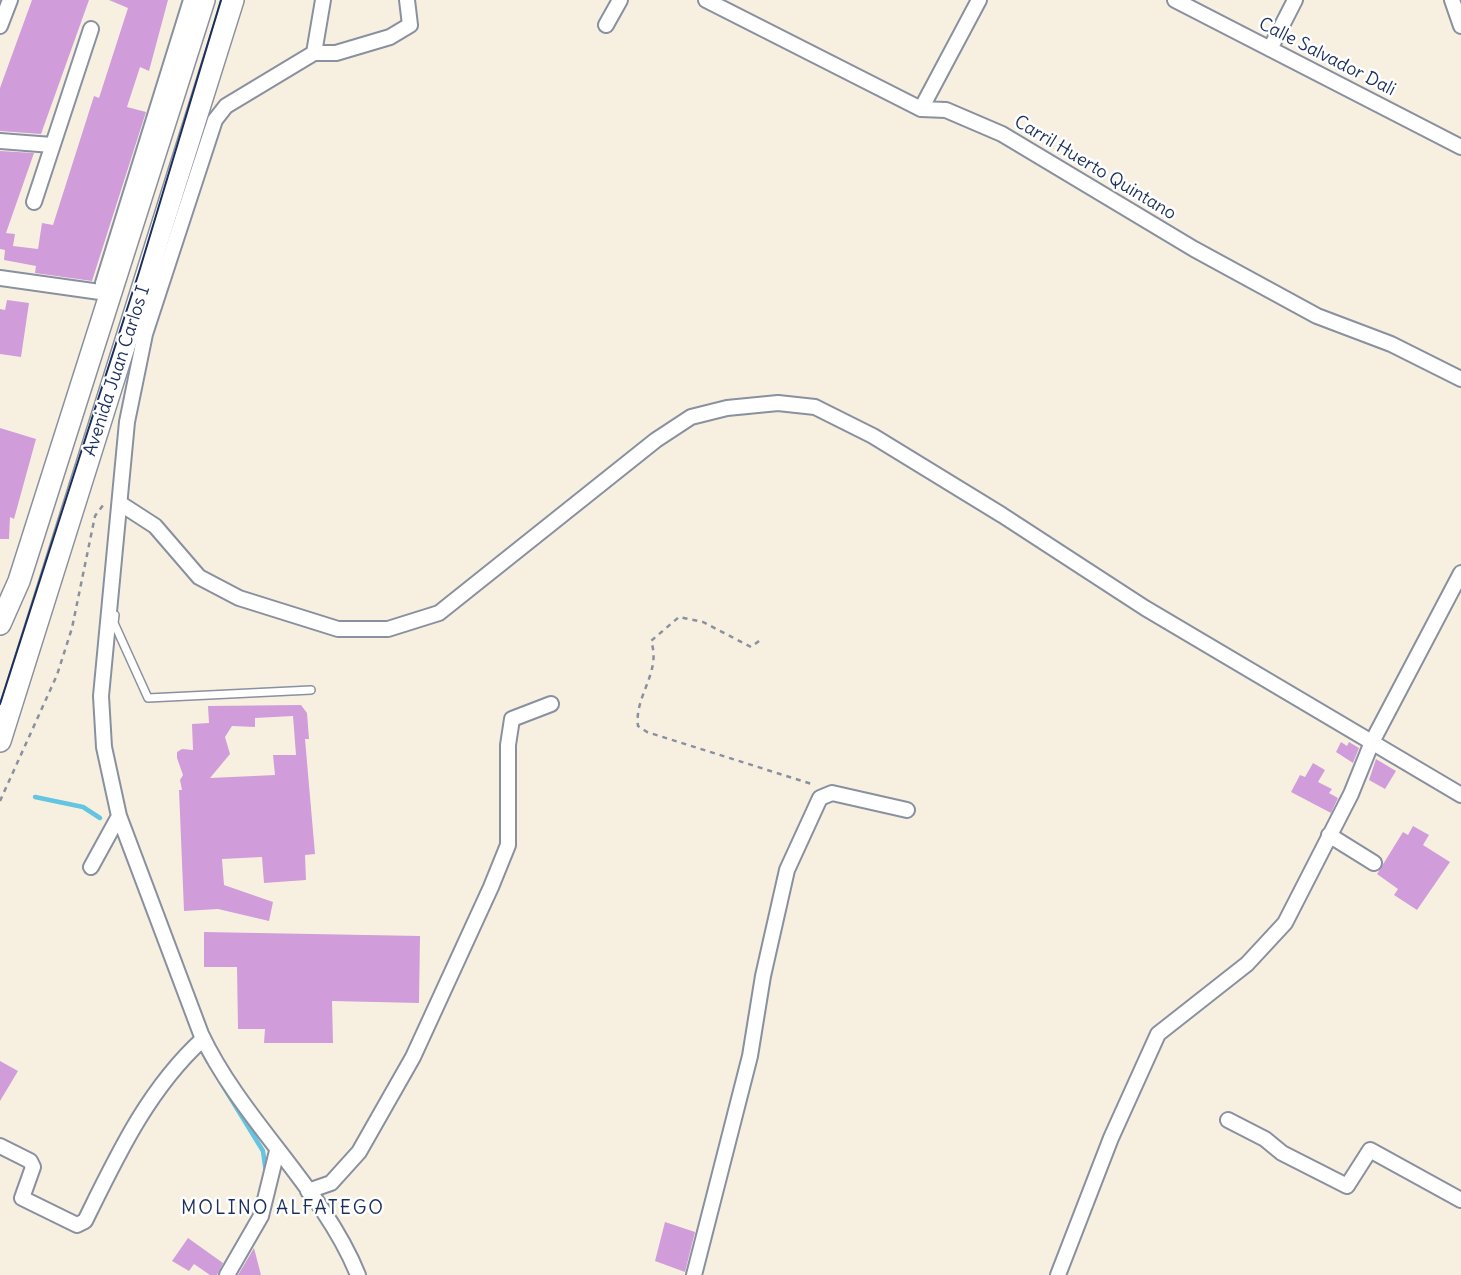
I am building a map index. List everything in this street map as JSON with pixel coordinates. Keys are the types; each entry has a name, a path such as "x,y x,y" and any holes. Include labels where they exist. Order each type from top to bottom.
{"main road":[{"name":"Avenida Juan Carlos I","path":"3,616 23,569 204,0"},
{"name":"Avenida Juan Carlos I","path":"0,741 233,0"}],"street":[{"path":"0,26 10,0"},
{"path":"3,616 4,593 12,576 191,0"},
{"path":"314,52 323,0"},
{"path":"358,1275 346,1243 276,1151 204,1039 119,816 102,724 104,659 127,422 145,334 215,120 226,106 314,52 336,52 390,37 410,25 407,0"},
{"path":"606,25 620,0"},
{"name":"Carril Huerto Quintano","path":"706,0 921,109 946,110 1002,134 1194,249 1317,316 1391,344 1461,379"},
{"path":"921,109 979,0"},
{"name":"Calle Salvador Dali","path":"1175,0 1461,147"},
{"path":"1270,49 1295,0"},
{"path":"1452,0 1461,26"},
{"path":"34,202 90,29"},
{"path":"0,141 52,145"},
{"path":"0,278 100,292"},
{"path":"121,505 155,526 199,577 240,598 338,629 388,629 439,613 656,440 691,417 727,408 778,403 816,407 873,436 1002,515 1145,608 1461,794"},
{"path":"1058,1275 1111,1139 1158,1034 1247,964 1285,923 1351,794 1372,742 1461,572"},
{"path":"309,1191 331,1183 359,1152 412,1057 508,845 508,745 512,719 551,704"},
{"path":"694,1275 750,1056 763,976 787,870 820,797 826,793 907,810"},
{"path":"92,867 119,816"},
{"path":"1329,835 1374,863"},
{"path":"0,1146 30,1161 33,1167 22,1198 77,1225 85,1222 122,1146 159,1087 183,1057 204,1039"},
{"path":"1228,1120 1265,1139 1282,1153 1347,1186 1370,1150 1461,1200"},
{"path":"226,1275 261,1216 276,1151"}],"lane":[{"path":"111,594 115,604 114,623 148,698 311,690"}],"path":[{"path":"0,801 57,675 72,628 95,516 107,502 121,505"},
{"path":"759,641 751,646 703,622 679,617 651,641 654,650 651,678 636,714 638,726 648,732 820,787 826,793"}],"building":[{"path":"32,0 89,0 41,134 0,131 0,88"},
{"path":"109,0 168,0 149,71 140,67 127,107 146,112 92,281 35,273 36,266 4,260 5,250 0,249 0,151 34,153 6,233 15,234 13,246 38,249 42,223 53,225 94,96 99,98 128,8"},
{"path":"7,300 29,303 21,357 0,354 0,309 5,310"},
{"path":"0,428 36,439 14,519 10,517 9,539 0,539"},
{"path":"301,705 307,713 309,739 305,739 315,854 305,855 306,880 264,883 262,857 222,859 224,885 273,902 269,921 218,909 184,911 179,790 182,790 180,780 183,775 177,752 182,749 193,750 192,724 209,723 208,706","holes":["293,716 296,755 273,755 275,775 210,778 230,754 225,737 232,726 255,727 255,718"]},
{"path":"1341,742 1347,746 1349,742 1359,748 1353,763 1336,752"},
{"path":"1376,759 1396,771 1385,789 1369,780"},
{"path":"1313,763 1325,770 1318,782 1332,789 1329,793 1338,798 1331,813 1291,792 1300,775 1305,777"},
{"path":"1413,826 1429,835 1423,845 1450,862 1417,910 1394,895 1398,889 1377,874 1403,832 1408,835"},
{"path":"204,932 420,936 419,1003 332,1001 333,1043 264,1043 265,1029 238,1029 237,967 204,967"},
{"path":"0,1061 18,1071 0,1101"},
{"path":"665,1222 695,1232 685,1272 655,1261"},
{"path":"188,1238 223,1263 217,1275 210,1275 194,1264 189,1271 172,1261"},
{"path":"254,1248 261,1275 238,1275"}],"waterway":[{"path":"35,797 83,807 100,818"},
{"path":"202,1051 208,1062"},
{"path":"220,1081 263,1151 266,1173"}],"tram line":[{"path":"0,704 139,272 221,0"}],"district":[{"name":"MOLINO ALFATEGO","path":"283,1209"}]}
